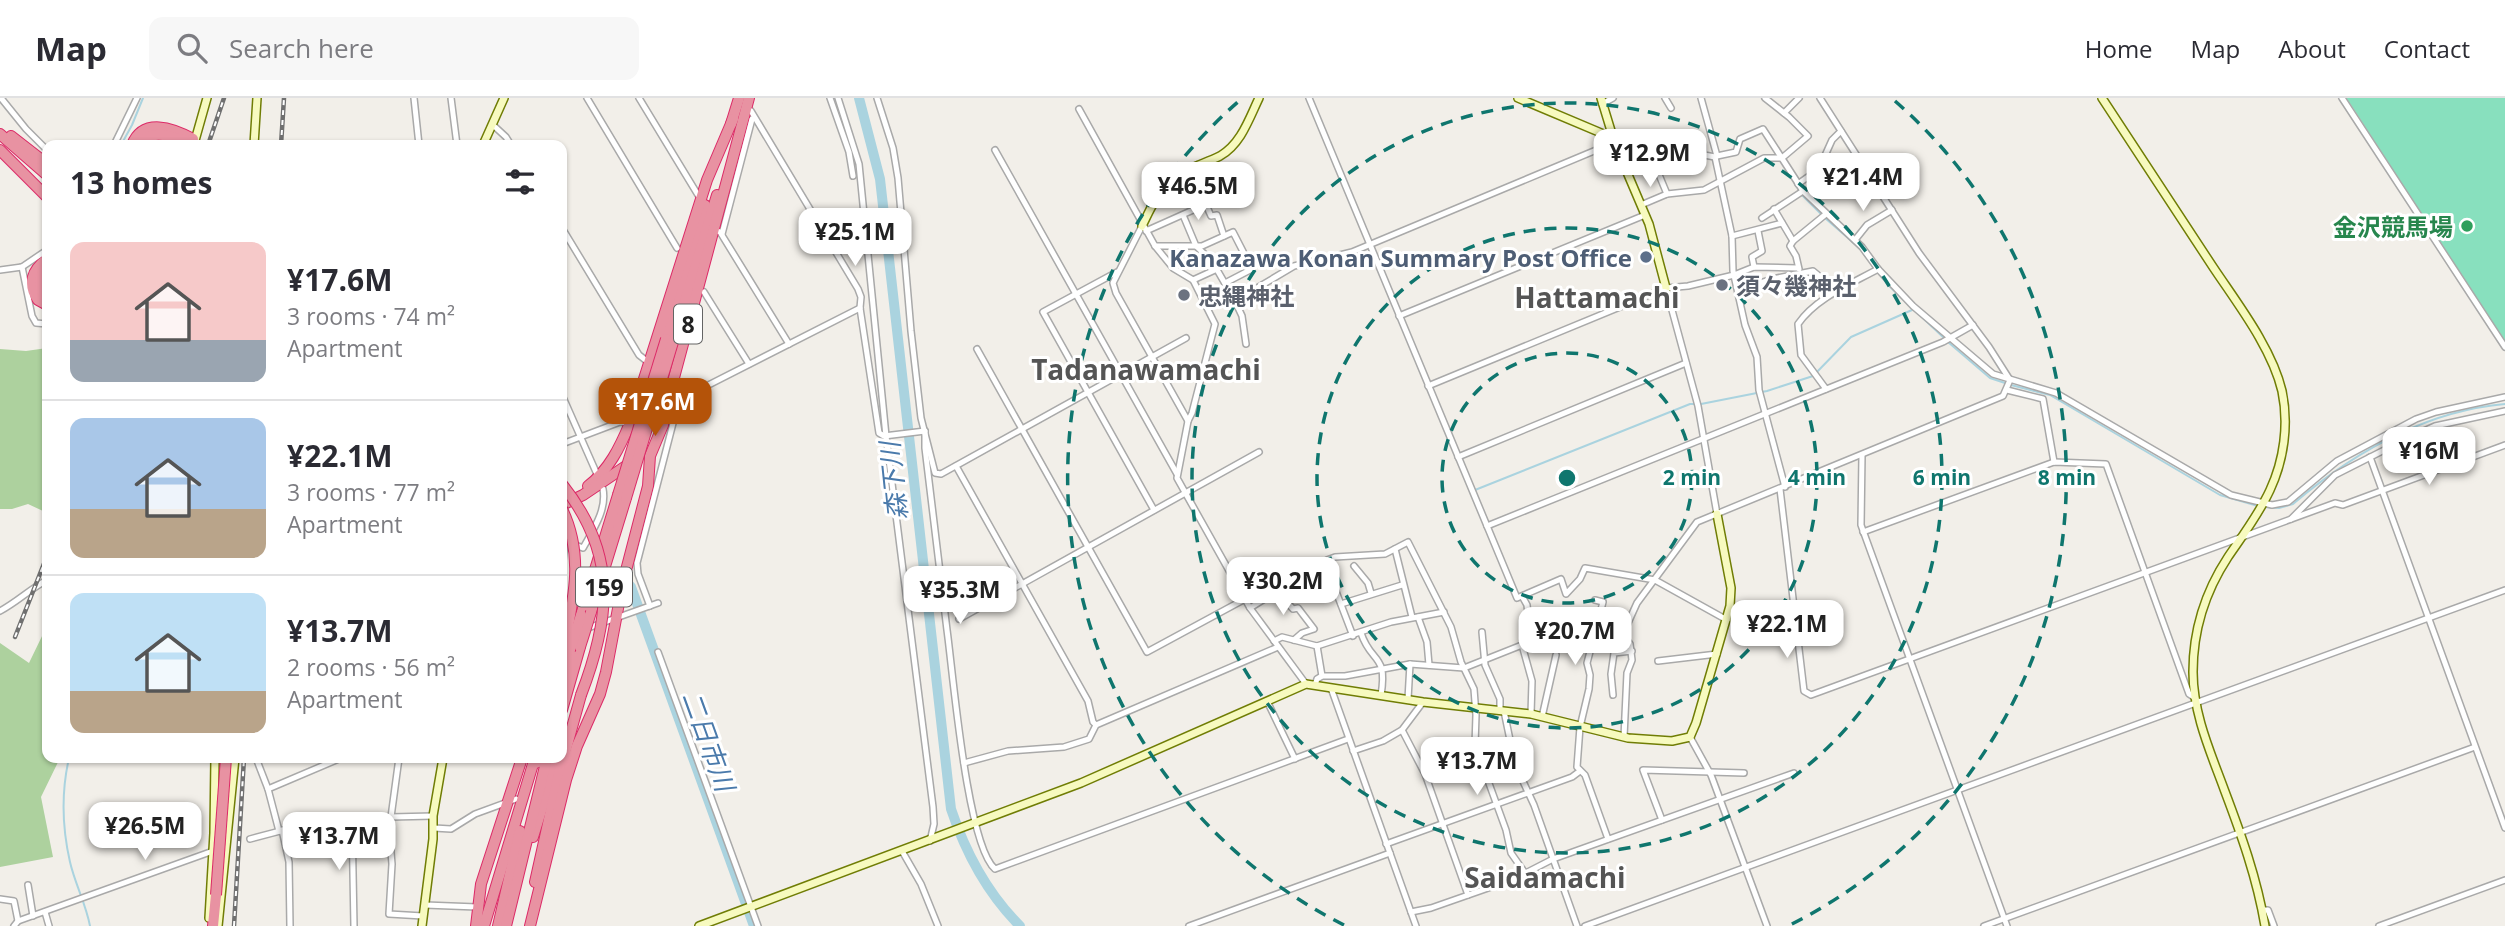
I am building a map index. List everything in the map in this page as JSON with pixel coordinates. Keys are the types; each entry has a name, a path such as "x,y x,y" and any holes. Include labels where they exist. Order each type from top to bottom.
{"highway":[{"name":"8","path":"567,501 603,472 615,455 630,423 681,251 733,119 747,106"},
{"name":"8","path":"567,503 591,491 630,463 654,437 666,410 719,233 747,106"},
{"name":"8","path":"670,340 747,106"},
{"name":"8","path":"569,650 586,614 670,340 733,119"},
{"path":"0,127 42,160"},
{"path":"135,140 138,134 151,127 176,131 187,140"},
{"path":"0,134 42,172"},
{"path":"142,140 159,134 179,140"},
{"path":"0,148 42,190"},
{"path":"42,264 34,272 32,283 38,300 42,301"},
{"path":"42,276 39,282 42,293"},
{"path":"530,926 562,782 600,694 624,579 649,486 650,456 666,410"},
{"name":"159","path":"567,491 588,526 604,579 604,619 594,661 567,733"},
{"name":"159","path":"567,521 573,540 576,571 569,650"},
{"path":"567,748 581,695"},
{"path":"216,924 226,763"},
{"path":"476,926 477,907 490,855 513,800 521,763"},
{"path":"484,926 535,763"},
{"path":"506,926 541,763"},
{"path":"498,926 514,853 541,763"},
{"path":"515,883 523,873 556,763"},
{"path":"536,900 537,862 563,763"}],"street":[{"path":"1,98 42,145"},
{"path":"116,140 137,98"},
{"path":"193,140 207,98"},
{"path":"254,140 257,98"},
{"path":"414,98 418,140"},
{"path":"451,98 456,140"},
{"path":"486,140 504,98"},
{"path":"587,98 681,251 678,256 667,236 668,233"},
{"path":"639,98 698,195 703,194"},
{"path":"830,98 849,152 853,176"},
{"path":"838,98 859,164 887,436 933,807 933,840"},
{"path":"877,98 893,148 898,178 921,418 935,473 941,474 956,466 1186,338"},
{"path":"1188,421 1116,293 1114,283 1117,272 1144,229 1167,183 1228,150 1241,136 1258,98"},
{"path":"1309,98 1517,598 1561,579 1566,594 1580,579 1585,568 1655,580 1727,620"},
{"path":"1518,98 1614,141"},
{"path":"1613,98 1601,101 1657,249 1697,403 1731,588 1727,620 1690,737"},
{"path":"1665,98 1671,108"},
{"path":"1701,98 1732,236 1734,275 1745,325 1757,356 1759,391 1783,488 1804,691 1811,695 2335,503 2343,505 2505,445"},
{"path":"1642,205 1667,194 1704,190 1763,159 1782,158 1808,136 1765,98"},
{"path":"1784,113 1799,98"},
{"path":"1820,98 1919,253 2010,380"},
{"path":"2102,98 2243,313 2273,365 2281,390 2285,432 2275,480 2264,502 2217,574 2198,621 2193,673 2195,700 2205,740 2240,833 2265,926"},
{"path":"2342,98 2505,347"},
{"path":"747,106 858,289 880,433 887,436 924,431"},
{"path":"747,106 752,108 764,126 748,133"},
{"path":"747,106 748,133 719,233 789,344"},
{"path":"1079,109 1144,229 1173,268 1193,279 1215,324 1188,421 1177,474"},
{"path":"493,125 508,140"},
{"path":"1650,153 1688,152 1703,157 1736,152 1740,139 1763,129 1801,192 1855,240 1876,270 1946,340 1993,374 2056,393 2231,495 2272,505 2288,502 2337,461 2416,419 2505,397"},
{"path":"1798,184 1819,169 1832,140 1842,131"},
{"path":"1235,301 1294,266 1352,252 1637,133 1650,153 1667,194"},
{"path":"1703,145 1703,157"},
{"path":"995,150 1244,598 1306,684"},
{"path":"1190,169 1210,216 1217,215 1224,236"},
{"path":"1144,229 1240,189"},
{"path":"1762,218 1801,192"},
{"path":"1774,209 1793,241"},
{"path":"1855,240 1867,225 1892,210"},
{"path":"1797,268 1796,256 1790,246 1826,214"},
{"path":"1183,215 1196,246 1217,269 1235,301 1242,316 1246,344"},
{"path":"1399,316 1645,215"},
{"path":"1732,236 1782,223"},
{"path":"1754,267 1752,257 1762,251 1758,231"},
{"path":"1155,246 1202,246 1233,232 1252,269 1225,283"},
{"path":"567,236 639,355 648,362"},
{"path":"0,270 22,267 42,253"},
{"path":"22,267 32,316 36,323 42,324"},
{"path":"1428,386 1666,288 1688,286 1734,275 1754,267 1797,268 1806,272"},
{"path":"1193,279 1217,269"},
{"path":"1826,389 1799,349 1798,324 1804,316 1837,291 1876,270"},
{"path":"1739,290 1772,279 1813,271 1837,291"},
{"path":"1117,272 1043,312 1154,510"},
{"path":"700,290 705,288 714,302 712,306 750,364"},
{"path":"647,607 637,563 679,400 860,308"},
{"path":"1487,526 1946,340 1973,325"},
{"path":"977,349 1147,652 1244,598"},
{"path":"1458,457 1686,363"},
{"path":"1623,634 1637,603 1697,522 2003,396 2010,380"},
{"path":"2007,390 2043,399 2054,462"},
{"path":"567,406 596,472"},
{"path":"2290,520 2335,475 2370,457 2435,426 2505,411"},
{"path":"567,442 620,422 630,423"},
{"path":"924,431 964,763 974,824 989,865 995,869 1348,739"},
{"path":"959,619 1259,452"},
{"path":"1862,455 1863,532 2007,926"},
{"path":"2370,457 2505,828"},
{"path":"1863,532 2054,462 2106,464 2189,694 2195,700"},
{"path":"956,466 1088,701 1096,726"},
{"path":"567,543 583,548 596,527 604,498 603,489"},
{"path":"1353,636 1335,589 1321,584 1319,576 1327,560 1335,557 1385,554 1408,542 1451,627 1474,689 1475,745 1506,830 1511,853 1525,873"},
{"path":"1395,549 1402,585 1427,642 1429,665"},
{"path":"1354,566 1368,583 1371,593"},
{"path":"1250,608 1290,583 1319,576"},
{"path":"0,611 42,583"},
{"path":"1341,604 1402,585"},
{"path":"1585,926 2195,700 2505,590"},
{"path":"1277,591 1293,609 1298,608 1314,629 1302,633 1294,640"},
{"path":"1522,596 1527,605 1531,643"},
{"path":"1595,600 1602,602 1587,663 1589,689 1580,727 1577,767 1585,775 1608,839"},
{"path":"567,636 658,603"},
{"path":"1274,641 1282,637 1317,646 1415,617 1444,612"},
{"path":"1315,685 1317,679 1322,676 1345,676 1410,664 1464,668 1522,645 1581,628 1623,634 1632,651 1627,673 1624,737"},
{"path":"1482,632 1485,661 1500,699 1515,764 1529,793 1577,926"},
{"path":"1362,633 1382,668 1384,676 1381,695"},
{"path":"1522,645 1532,681 1531,715"},
{"path":"1317,646 1322,676"},
{"path":"964,763 1008,751 1064,747 1089,739 1096,726 1278,647"},
{"path":"1613,695 1611,674 1614,653 1632,651"},
{"path":"658,652 748,908 758,926"},
{"path":"1658,661 1717,654"},
{"path":"1542,717 1556,655"},
{"path":"1408,699 1410,664"},
{"path":"699,926 1081,783 1306,684 1531,715 1624,737 1672,741 1690,737"},
{"path":"1331,688 1416,926"},
{"path":"1267,701 1295,759"},
{"path":"1353,751 1383,741 1402,730 1423,702"},
{"path":"1402,730 1422,766 1468,895"},
{"path":"1690,737 1710,772 1767,926"},
{"path":"1984,926 2475,747"},
{"path":"215,763 213,851 216,924"},
{"path":"216,924 234,763"},
{"path":"258,763 289,862 290,926"},
{"path":"268,789 329,763"},
{"path":"399,763 389,817 392,864 390,914 423,916"},
{"path":"422,926 434,828 433,816 442,763"},
{"path":"1662,820 1643,770 1744,773"},
{"path":"1386,844 1572,777 1580,771"},
{"path":"1411,912 1468,895 1553,859 1794,773"},
{"path":"214,783 233,777"},
{"path":"434,828 451,829 475,814 513,800"},
{"path":"250,839 303,825 433,816"},
{"path":"352,820 354,926"},
{"path":"0,899 14,901 16,924 213,851"},
{"path":"902,851 921,884 938,926"},
{"path":"1189,926 1390,853"},
{"path":"2379,926 2505,880"},
{"path":"28,885 33,916"},
{"path":"425,905 477,907"},
{"path":"2262,910 2268,910 2274,926"},
{"path":"45,912 50,926"}],"green space":[{"name":"金沢競馬場","path":"2346,98 2505,98 2505,343 2353,108"},
{"path":"0,349 26,351 42,349 42,511 28,504 12,509 0,509"},
{"path":"42,636 42,763 58,763 41,797 53,857 0,867 0,643 29,663"}],"waterway":[{"path":"124,140 143,98"},
{"name":"森下川","path":"859,98 880,179 951,809 963,842 979,872 997,900 1020,926"},
{"path":"1802,195 1822,215"},
{"path":"1825,218 1855,244"},
{"path":"1860,248 1887,284 1944,338"},
{"path":"1475,490 1690,404 1767,391 1813,376 1851,337 1912,310"},
{"path":"1948,342 1990,378 2005,383"},
{"path":"2011,385 2050,395 2220,495 2258,506"},
{"path":"2264,507 2279,508 2293,504 2365,452 2419,425 2475,408 2505,404"},
{"name":"二日市川","path":"619,574 631,587 754,926"},
{"path":"68,763 64,797 65,836 72,870 90,926"}],"railway":[{"path":"210,140 224,98"},
{"path":"281,140 284,98"},
{"path":"15,637 42,569"},
{"path":"234,926 244,763"}],"place":[{"name":"金沢競馬場","path":"2467,226"},
{"name":"Kanazawa Konan Summary Post Office","path":"1646,257"},
{"name":"須々幾神社","path":"1722,285"},
{"name":"忠縄神社","path":"1184,295"}],"district":[{"name":"Hattamachi","path":"1597,297"},
{"name":"Tadanawamachi","path":"1146,369"},
{"name":"Saidamachi","path":"1545,877"}]}
